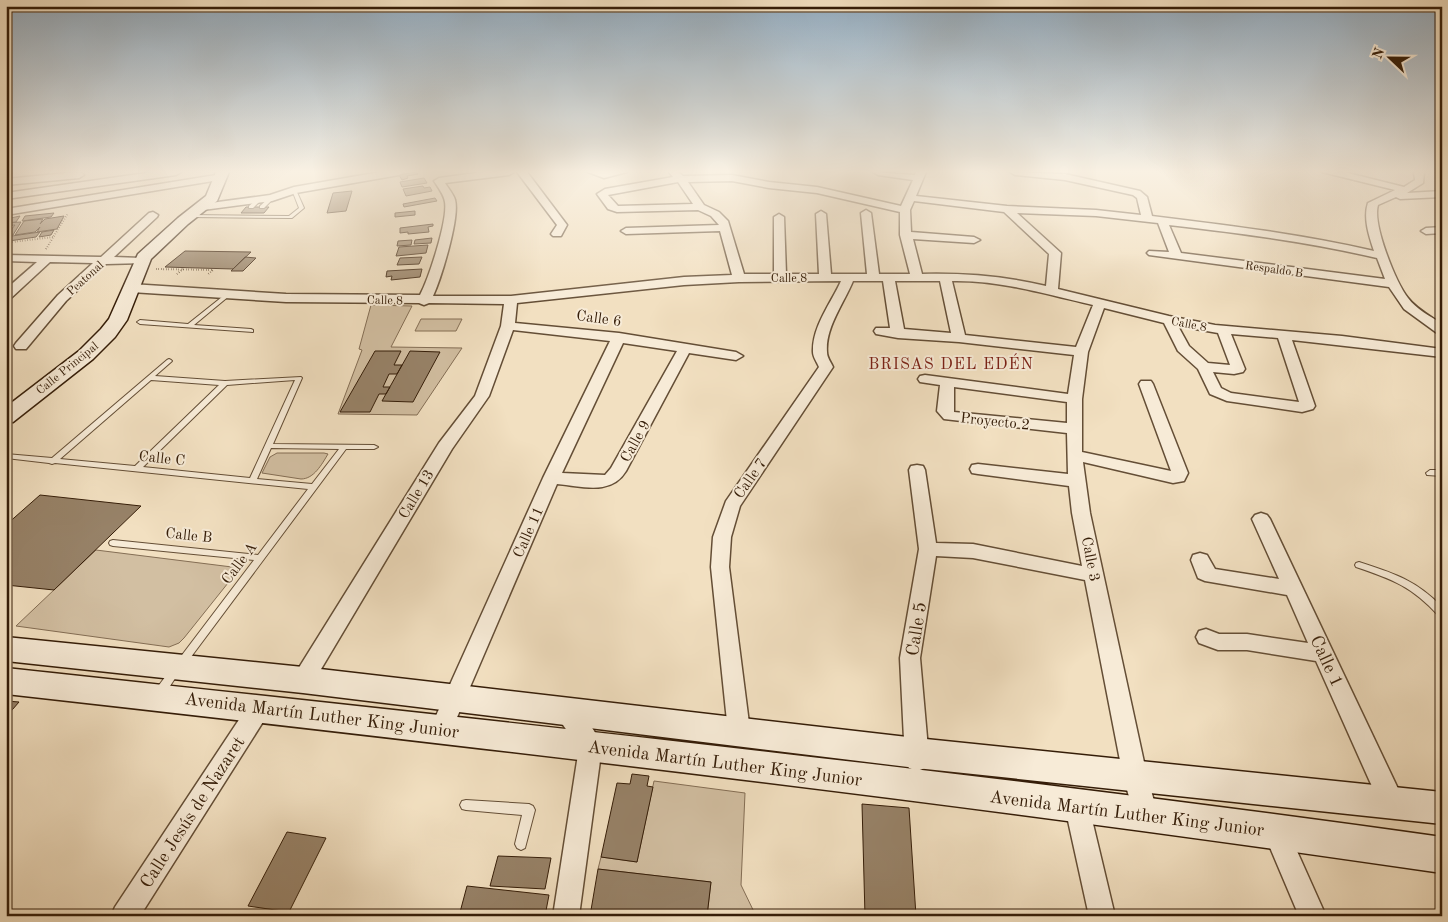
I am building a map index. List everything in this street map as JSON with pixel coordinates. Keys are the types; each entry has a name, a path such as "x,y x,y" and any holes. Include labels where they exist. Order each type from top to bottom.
{"main road":[{"name":"Calle Principal","path":"6,417 86,355 108,333 118,320 140,266 183,221 192,215"},
{"name":"Avenida Martín Luther King Junior","path":"6,649 303,680 916,753 1442,808"},
{"name":"Avenida Martín Luther King Junior","path":"6,681 260,707 592,746 1275,830 1442,855"}],"street":[{"name":"Peatonal","path":"21,346 62,298 153,215"},
{"path":"424,301 435,278 450,215"},
{"path":"554,215 562,225 556,234"},
{"path":"715,215 723,222 738,278"},
{"path":"821,215 825,279"},
{"path":"866,215 873,277"},
{"path":"905,215 906,235 917,276"},
{"path":"1013,215 1055,253 1052,290"},
{"path":"1106,215 1286,237 1340,246 1383,256"},
{"path":"1146,215 1147,219"},
{"path":"1370,215 1374,234 1400,297 1442,330"},
{"path":"779,217 780,278"},
{"path":"1162,221 1176,256"},
{"path":"626,232 725,228"},
{"path":"1426,231 1442,230"},
{"path":"906,235 974,240"},
{"name":"Respaldo B","path":"1154,253 1395,284"},
{"path":"6,258 45,257 140,266"},
{"path":"6,296 45,257"},
{"path":"888,276 898,334"},
{"path":"945,276 959,338"},
{"name":"Calle 8","path":"131,288 286,298 424,301 511,300 684,281 738,278 825,279 945,276 1018,283 1168,320 1223,330 1342,340 1442,353"},
{"name":"Calle 7","path":"739,731 720,567 722,537 732,504 826,367 820,354 825,328 848,278"},
{"name":"Calle 13","path":"303,680 445,447 482,396 508,326 511,300"},
{"name":"Calle 3","path":"1100,303 1081,352 1075,399 1074,455 1094,575 1134,776 1146,815"},
{"path":"1168,320 1183,348 1204,367 1215,391 1227,398 1302,407 1308,406 1284,335"},
{"name":"Calle 6","path":"508,326 563,329 736,356"},
{"path":"1204,367 1238,369 1223,330"},
{"path":"881,331 1081,352"},
{"name":"Calle 11","path":"441,729 551,478 619,337"},
{"name":"Calle 9","path":"551,478 600,483 611,479 618,471 686,348"},
{"path":"925,379 1075,399"},
{"name":"Proyecto 2","path":"947,382 945,411 949,416 1075,429"},
{"path":"1074,455 1173,477 1178,476 1180,472 1146,384"},
{"path":"978,469 1077,481"},
{"name":"Calle 5","path":"917,470 928,549 910,658 916,753 922,788"},
{"name":"Calle 1","path":"1261,519 1392,803"},
{"path":"928,549 973,551 1094,575"},
{"path":"1200,560 1205,573 1212,576 1293,589"},
{"path":"1206,638 1218,642 1247,642 1324,654"},
{"name":"Calle Jesús de Nazaret","path":"124,916 260,707"},
{"path":"565,712 592,746 566,916"},
{"path":"1077,807 1102,916"},
{"path":"1275,830 1313,916"}],"lane":[{"path":"255,215 290,217 293,215"},
{"path":"188,326 226,295"},
{"path":"140,322 251,331"},
{"path":"52,462 169,361"},
{"path":"150,378 225,383 299,378 252,481"},
{"path":"137,469 225,383"},
{"path":"268,446 374,447"},
{"name":"Calle A","path":"158,696 177,667 315,488 344,447"},
{"name":"Calle C","path":"6,456 315,488"},
{"path":"1430,473 1442,473"},
{"name":"Calle B","path":"113,543 261,558"},
{"path":"1359,565 1412,584 1442,613"},
{"path":"466,805 529,810 521,844"}],"path":[{"path":"45,257 66,215"},
{"path":"39,240 53,238"},
{"path":"6,248 12,242 53,238"},
{"path":"140,266 213,270 207,275"},
{"path":"177,274 183,269"}],"shaded area":[{"path":"371,305 412,306 391,347 462,348 417,415 338,414 362,350 359,349"},
{"path":"421,319 462,319 456,331 415,331"},
{"path":"277,453 328,454 314,474 301,479 262,473 270,457"},
{"path":"96,550 240,568 184,638 179,643 169,647 16,626"},
{"path":"654,781 745,793 741,885 756,916 707,916 711,882 598,869 601,857 637,862"}],"building":[{"path":"52,215 51,217 22,221 25,216"},
{"path":"395,215 415,215 395,217"},
{"path":"20,216 16,222 6,223 6,219"},
{"path":"64,216 57,229 37,232 40,227 35,232 15,235 24,221 43,219 40,224 45,219"},
{"path":"21,222 13,235 6,236 15,225 6,226 6,223"},
{"path":"433,224 433,226 428,227 429,232 400,233 400,228"},
{"path":"54,230 51,235 39,237 42,232"},
{"path":"40,232 36,237 9,241 12,236"},
{"path":"432,238 431,243 414,244 415,240"},
{"path":"412,240 411,245 397,246 398,241"},
{"path":"428,245 426,253 396,256 399,247"},
{"path":"185,251 251,252 233,269 165,267"},
{"path":"245,257 256,258 243,271 231,271"},
{"path":"422,257 419,264 397,265 400,258"},
{"path":"422,269 420,277 391,280 392,276 386,277 387,271"},
{"path":"375,351 401,351 394,365 402,365 397,374 389,374 383,387 390,387 386,394 379,394 370,412 340,412"},
{"path":"410,351 440,352 413,402 382,401"},
{"path":"40,495 141,506 54,590 6,585 6,525"},
{"path":"6,701 19,702 6,717"},
{"path":"632,774 649,776 647,786 653,787 637,862 601,857 617,783 630,784"},
{"path":"862,804 909,808 916,916 865,916"},
{"path":"287,832 326,838 289,912 248,906"},
{"path":"498,856 551,858 545,889 490,886"},
{"path":"598,869 711,882 707,916 590,916"},
{"path":"467,886 549,895 545,916 459,916"}],"district":[{"name":"BRISAS DEL EDÉN","path":"951,363"}]}
